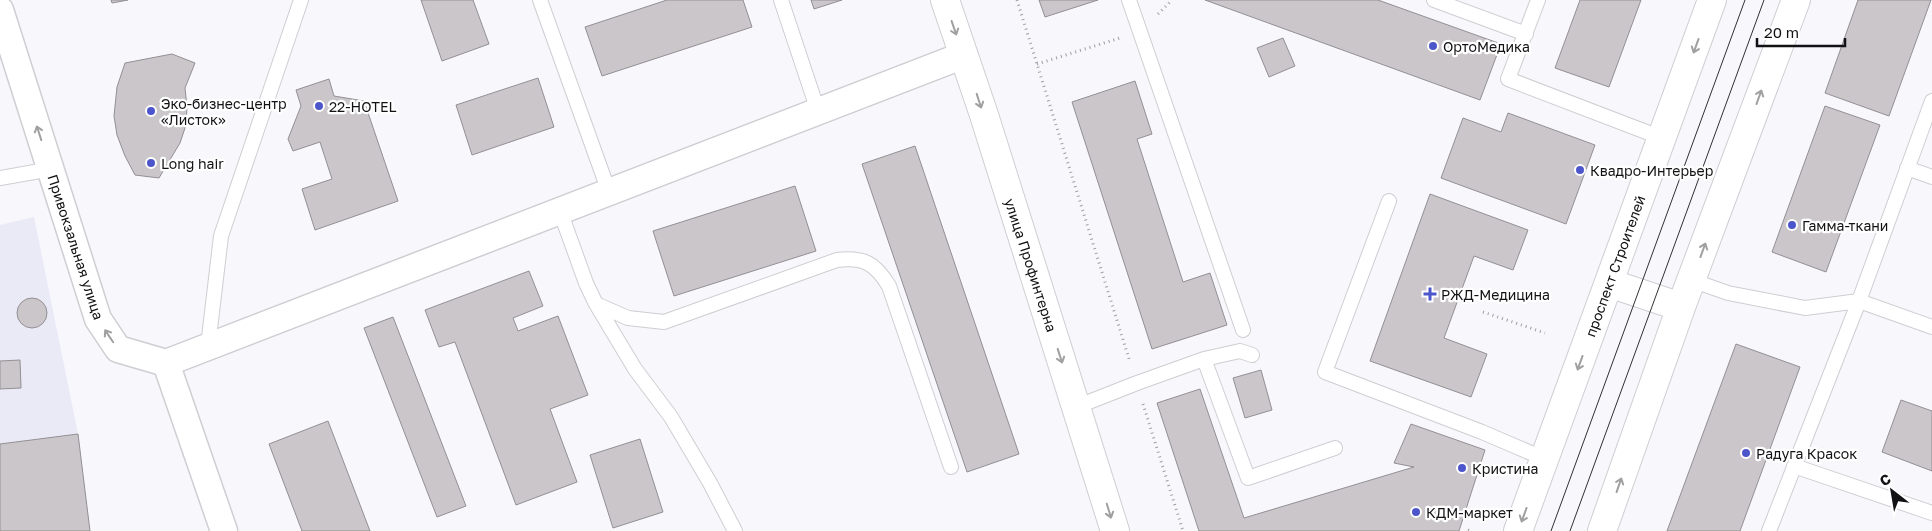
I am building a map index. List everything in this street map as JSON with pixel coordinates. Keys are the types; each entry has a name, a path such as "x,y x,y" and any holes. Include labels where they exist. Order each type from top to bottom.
{"main road":[{"name":"улица Профинтерна","path":"945,0 1115,531"},
{"name":"проспект Строителей","path":"1518,531 1712,0"},
{"path":"1602,531 1691,280 1796,0"},
{"path":"1609,283 1681,308"}],"street":[{"name":"Привокзальная улица","path":"0,10 98,320 118,349 166,363"},
{"path":"224,531 166,363 964,55"}],"lane":[{"path":"208,346 221,236 301,0"},
{"path":"540,0 609,192"},
{"path":"781,0 818,111"},
{"path":"1129,0 1243,330"},
{"path":"1434,0 1526,34"},
{"path":"1538,0 1508,79 1662,138"},
{"path":"1769,531 1858,301 1932,101"},
{"path":"1907,168 1932,177"},
{"path":"0,178 51,169"},
{"path":"1389,201 1325,372 1482,432 1545,459"},
{"path":"560,211 586,283 596,304 635,369 671,417 710,483 735,531"},
{"path":"596,304 628,318 664,322 836,260 853,258 867,262 881,272 890,286 951,467"},
{"path":"1691,280 1728,293 1805,308 1858,301 1932,327"},
{"path":"1076,407 1204,359 1240,351 1252,355"},
{"path":"1204,359 1248,478 1336,448"},
{"path":"1794,466 1932,513"}],"path":[{"path":"1016,0 1183,531"},
{"path":"1037,64 1139,32"},
{"path":"1484,312 1545,333"}],"shaded area":[{"path":"34,217 78,434 90,531 0,531 0,225"}],"building":[{"path":"111,0 128,0 112,3"},
{"path":"421,0 473,0 489,44 442,61"},
{"path":"667,0 743,0 752,27 602,76 585,27"},
{"path":"811,0 842,0 814,9"},
{"path":"1039,0 1098,0 1045,17"},
{"path":"1205,0 1378,0 1501,44 1480,100"},
{"path":"1580,0 1641,0 1609,87 1555,68"},
{"path":"1858,0 1931,0 1889,116 1825,93"},
{"path":"1283,38 1295,66 1269,77 1257,48"},
{"name":"Эко-бизнес-центр «Листок»","path":"172,54 195,63 185,88 186,125 180,143 159,178 135,175 117,135 114,116 117,87 125,63"},
{"path":"538,78 554,127 472,155 456,105"},
{"path":"329,79 334,96 364,101 398,201 315,230 302,189 332,179 320,142 293,151 288,139 301,106 296,90"},
{"path":"1135,81 1152,134 1137,139 1183,282 1210,273 1227,325 1152,349 1072,102"},
{"path":"1825,106 1880,125 1826,272 1772,252"},
{"path":"1508,113 1595,145 1566,224 1441,178 1463,118 1501,132"},
{"path":"915,146 1019,454 967,472 862,164"},
{"path":"795,186 816,251 674,296 653,231"},
{"path":"1430,194 1528,230 1513,270 1474,256 1444,338 1487,354 1471,397 1370,361"},
{"path":"529,271 543,306 513,318 518,331 558,316 588,395 550,409 577,482 516,505 455,342 439,347 425,310"},
{"path":"32,298 43,302 47,313 43,324 32,328 21,324 17,313 21,302"},
{"path":"393,317 466,506 437,517 364,328"},
{"path":"1736,344 1800,367 1740,531 1667,531"},
{"path":"20,360 21,388 0,389 0,361"},
{"path":"1261,370 1272,410 1245,418 1233,378"},
{"path":"1200,389 1244,518 1414,467 1394,463 1411,424 1485,450 1459,531 1199,531 1157,403"},
{"path":"1901,400 1932,411 1932,471 1882,452"},
{"path":"328,421 370,531 302,531 269,444"},
{"path":"78,434 90,531 0,531 0,444"},
{"path":"640,439 663,512 613,528 590,455"}],"tram line":[{"path":"1551,531 1745,0"},
{"path":"1570,531 1764,0"}],"place":[{"name":"ОртоМедика","path":"1433,46"},
{"name":"22-HOTEL","path":"319,106"},
{"name":"Эко-бизнес-центр «Листок»","path":"151,111"},
{"name":"Long hair","path":"151,163"},
{"name":"Квадро-Интерьер","path":"1580,170"},
{"name":"Гамма-ткани","path":"1792,225"},
{"name":"РЖД-Медицина","path":"1430,294"},
{"name":"Радуга Красок","path":"1746,453"},
{"name":"Кристина","path":"1462,468"},
{"name":"КДМ-маркет","path":"1416,512"}]}
